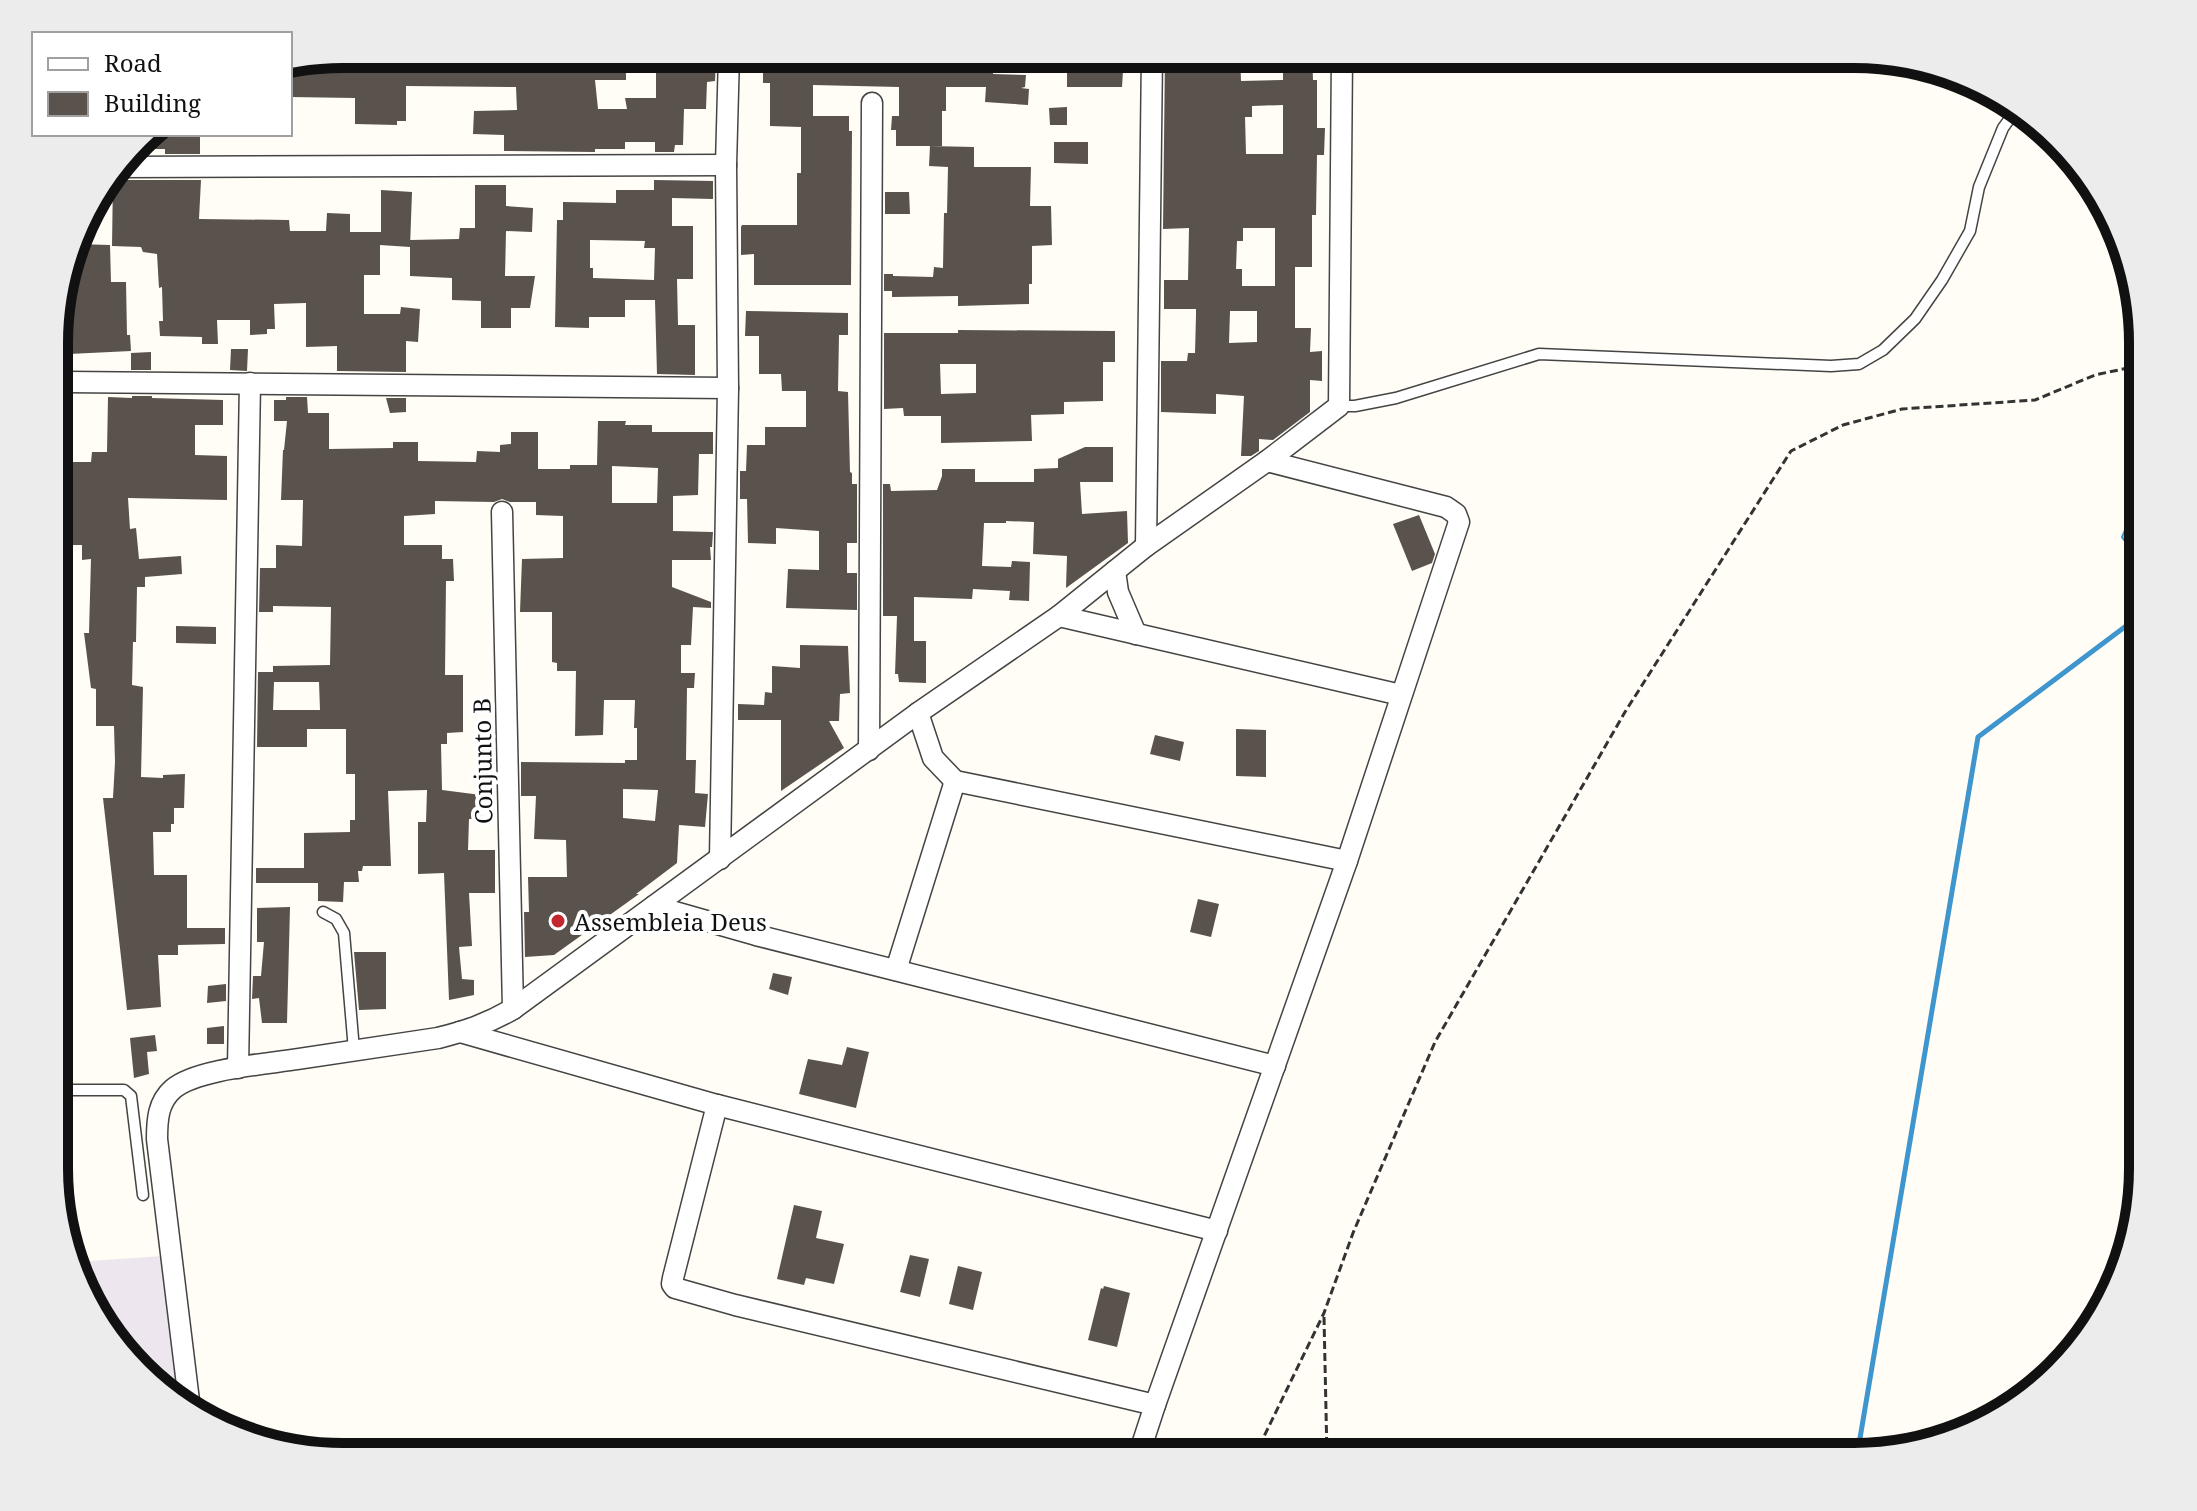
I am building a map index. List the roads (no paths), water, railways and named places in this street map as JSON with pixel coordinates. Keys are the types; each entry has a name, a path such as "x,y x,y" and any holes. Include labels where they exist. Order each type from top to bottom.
{"street":[{"path":"720,859 728,388 726,165 729,69"},
{"path":"1146,546 1152,69"},
{"path":"188,1394 157,1139 161,1103 170,1091 180,1083 238,1068 460,1032 486,1024 513,1009 918,713 1059,616 1146,546 1339,406 1342,69"},
{"path":"869,750 872,103"},
{"path":"132,167 726,165"},
{"path":"68,382 728,388"},
{"path":"238,1068 250,383"},
{"path":"1143,1443 1347,861 1459,522 1456,514 1446,507 1267,461"},
{"name":"Conjunto B","path":"502,512 513,1009"},
{"path":"1115,571 1118,592 1136,634"},
{"path":"1059,616 1401,695"},
{"path":"918,713 933,758 955,781 1347,861"},
{"path":"896,970 955,781"},
{"path":"654,906 756,935 1275,1066"},
{"path":"460,1032 717,1105 1217,1231"},
{"path":"717,1105 673,1278 675,1288 1155,1405"}],"lane":[{"path":"1339,406 1396,398 1539,354 1831,366 1859,364 1883,350 1915,319 1942,280 1970,231 1979,187 2003,128 2010,118"},
{"path":"323,912 336,919 344,933 354,1050"},
{"path":"69,1090 124,1090 131,1096 143,1195"}],"water":[{"path":"2128,523 2128,545 2122,537"}],"waterway":[{"path":"1859,1443 1978,737 2128,624"}],"place":[{"name":"Assembleia Deus","path":"558,921"}]}
